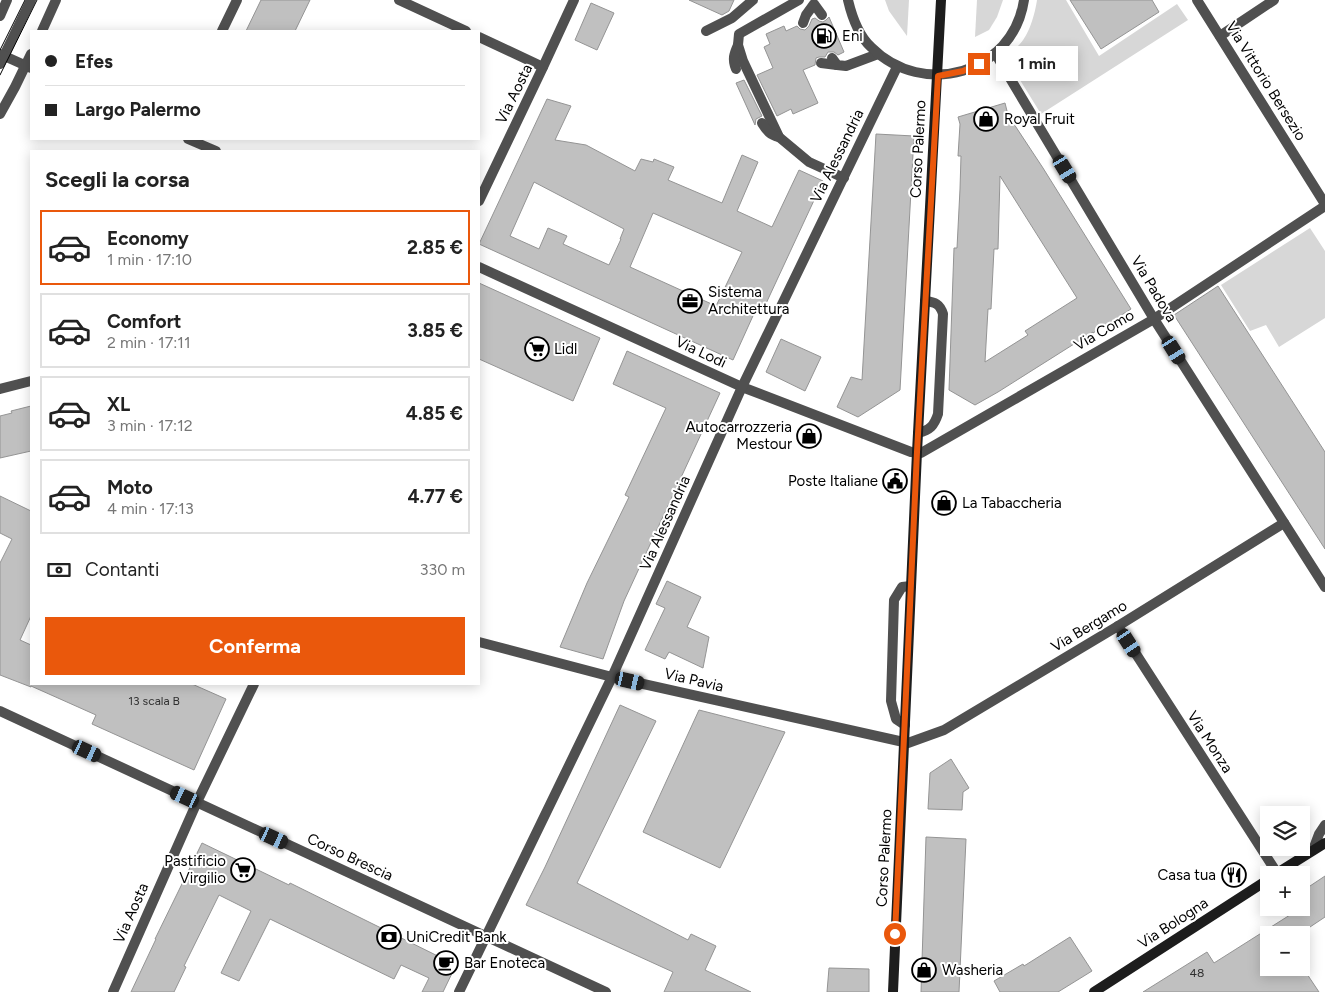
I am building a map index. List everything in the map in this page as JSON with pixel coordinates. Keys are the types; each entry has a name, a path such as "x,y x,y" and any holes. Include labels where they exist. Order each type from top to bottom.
{"main road":[{"name":"Corso Palermo","path":"893,992 917,452 941,0"},
{"name":"Via Bologna","path":"1288,866 1325,843"},
{"name":"Via Bologna","path":"1094,992 1260,884"}],"street":[{"path":"0,16 8,0"},
{"path":"0,114 29,67 1,58 31,0"},
{"path":"42,30 56,0"},
{"path":"222,30 237,0"},
{"path":"399,0 464,30"},
{"name":"Via Aosta","path":"480,199 574,0"},
{"path":"706,30 732,18 753,0"},
{"path":"848,0 851,15 860,33 870,47 882,58 916,73 938,76 963,71 979,64 995,53 1007,41 1016,27 1024,0"},
{"name":"Via Vittorio Bersezio","path":"1197,0 1325,205"},
{"path":"1220,36 1274,0"},
{"path":"736,69 733,61 739,34 795,1"},
{"path":"815,2 818,17"},
{"path":"803,23 815,2"},
{"path":"480,37 543,68"},
{"path":"738,45 743,61 779,137"},
{"name":"Via Padova","path":"995,53 1154,319 1325,587"},
{"path":"821,62 878,54"},
{"name":"Via Alessandria","path":"459,992 612,677 742,387 897,66"},
{"path":"762,122 767,131 779,137 809,162 844,178"},
{"path":"190,140 214,150"},
{"name":"Via Como","path":"917,452 921,453 1154,319 1325,205"},
{"name":"Via Lodi","path":"480,267 742,387 911,452 917,452"},
{"path":"918,433 929,430 938,414 943,314 938,304 925,301"},
{"path":"0,389 30,381"},
{"name":"Via Bergamo","path":"904,743 944,730 1118,626 1284,522"},
{"path":"905,725 896,719 891,701 894,600 902,587 911,586"},
{"name":"Via Monza","path":"1118,626 1267,866"},
{"name":"Via Pavia","path":"480,642 612,677 904,743"},
{"name":"Via Aosta","path":"113,992 197,802 254,685"},
{"name":"Corso Brescia","path":"0,710 606,992"},
{"path":"1313,850 1319,834 1325,825"}],"shaded area":[{"path":"885,0 909,0 907,36 889,11"},
{"path":"977,0 1003,0 997,17 989,30 975,37"},
{"path":"1037,0 1066,0 1099,56 1177,4 1188,20 1041,114 1004,54 1022,42 1033,18"},
{"path":"1310,228 1325,251 1325,318 1279,347 1266,325 1250,331 1221,285"}],"building":[{"path":"261,0 310,0 295,30 246,30"},
{"path":"689,0 734,0 729,11 722,15"},
{"path":"1070,0 1152,0 1159,12 1101,49"},
{"path":"591,3 614,13 597,50 575,40"},
{"path":"829,17 844,52 838,55 834,52 828,52 825,57 816,58 815,65 803,70 818,103 793,114 791,109 777,116 757,75 773,68 764,47 770,44 766,34 784,26 786,31 797,26 805,30 812,19 815,18 823,22"},
{"path":"744,80 762,116 756,119 755,125 736,83"},
{"path":"547,99 571,106 555,140 586,145 635,171 641,159 653,162 654,159 674,167 668,180 722,203 742,155 758,162 737,211 772,227 799,170 823,181 763,310 757,307 733,360 480,244","holes":["534,182 624,229 609,265 563,244 567,236 548,228 539,249 510,236","653,213 742,252 716,306 630,267"]},
{"path":"1005,103 1008,115 1131,309 975,405 949,390 954,248 957,248 960,189 961,156 958,156 960,124 958,117","holes":["1000,176 1077,298 1025,331 1028,335 985,362 988,309 991,309 994,249 998,249"]},
{"path":"876,134 914,136 900,390 858,417 837,407 851,377 862,380"},
{"name":"Lidl","path":"480,283 600,338 573,401 480,359"},
{"path":"1218,286 1325,452 1325,549 1174,315"},
{"path":"781,339 821,357 805,391 766,372"},
{"path":"627,351 720,393 624,601 603,659 560,647 587,583 629,497 625,495 666,408 613,384"},
{"path":"30,406 30,451 0,458 0,416 12,413 11,411"},
{"path":"0,496 30,511 30,618 20,640 30,645 30,685 194,685 226,699 194,770 92,724 96,715 31,686 0,675 0,563 12,539 0,533"},
{"path":"667,581 701,597 687,627 709,637 703,668 669,652 665,659 645,650 665,608 656,604"},
{"path":"620,705 656,721 577,883 688,940 691,934 716,946 705,970 751,992 664,992 673,972 526,905"},
{"path":"699,710 785,732 720,868 643,832"},
{"path":"951,759 969,788 963,792 962,810 928,809 930,773"},
{"path":"926,837 966,839 959,992 921,992"},
{"path":"202,843 289,885 290,883 456,965 443,992 422,992 429,978 401,965 394,979 270,919 239,981 221,973 251,911 219,895 184,966 186,967 174,992 131,992"},
{"path":"1325,876 1325,917 1310,927 1273,926 1288,916 1310,916 1310,886"},
{"path":"1260,934 1260,976 1308,976 1319,992 1143,992 1207,952 1214,963"},
{"path":"1070,937 1092,971 1058,992 1000,992 994,981 1023,964 1024,966"},
{"path":"829,968 869,969 869,992 827,992"}],"tram line":[{"path":"0,50 25,0"},
{"path":"0,75 37,0"}],"place":[{"name":"Eni","path":"824,36"},
{"name":"Royal Fruit","path":"986,119"},
{"name":"Sistema Architettura","path":"690,301"},
{"name":"Lidl","path":"537,349"},
{"name":"Autocarrozzeria Mestour","path":"809,436"},
{"name":"Poste Italiane","path":"895,481"},
{"name":"La Tabaccheria","path":"944,503"},
{"name":"Pastificio Virgilio","path":"243,870"},
{"name":"Casa tua","path":"1234,875"},
{"name":"UniCredit Bank","path":"389,937"},
{"name":"Bar Enoteca","path":"446,963"},
{"name":"Washeria","path":"924,970"}],"route":[{"path":"895,934 917,452 938,76 963,71 979,64"}]}
